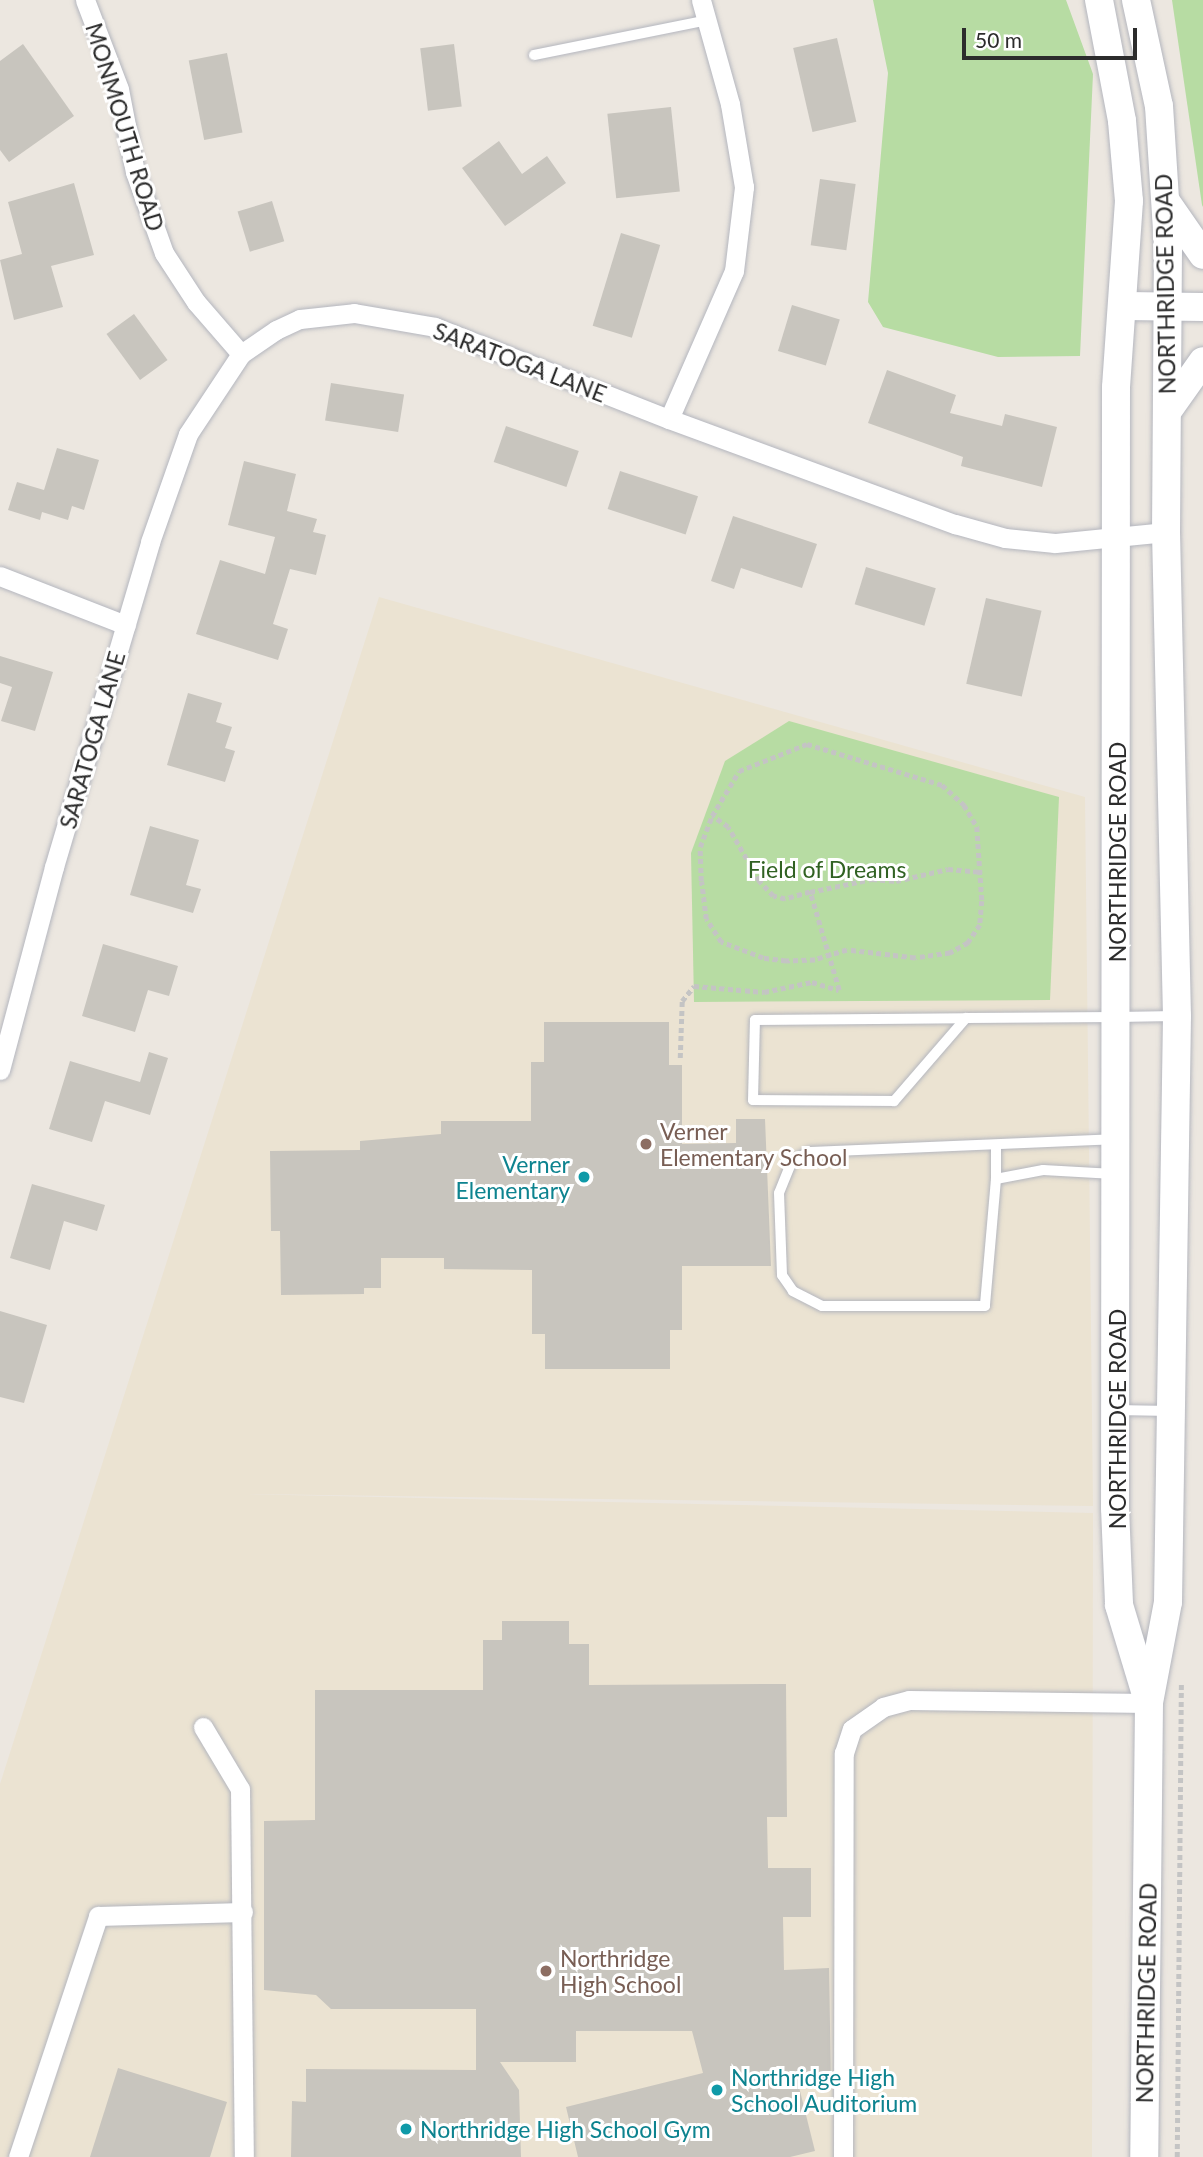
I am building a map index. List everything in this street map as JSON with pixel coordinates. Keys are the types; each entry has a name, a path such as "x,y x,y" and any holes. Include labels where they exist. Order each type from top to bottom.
{"main road":[{"name":"NORTHRIDGE ROAD","path":"1099,0 1122,121 1128,187 1125,306 1116,388 1119,1410 1115,1508 1119,1605 1149,1703"},
{"name":"NORTHRIDGE ROAD","path":"1136,0 1159,106 1165,200 1167,532 1177,1016 1168,1602 1149,1703 1144,2157"},
{"path":"1165,200 1203,255"},
{"path":"1125,306 1203,307"},
{"path":"1167,412 1203,361"}],"street":[{"name":"MONMOUTH ROAD","path":"85,0 118,89 135,172 164,253 196,302 241,354"},
{"path":"670,419 733,271 744,187 730,104 701,0"},
{"name":"SARATOGA LANE","path":"0,1070 125,625 188,434 241,354 300,319 354,313 435,327 670,419 955,524 1005,538 1055,543 1167,532"},
{"path":"0,576 125,625"},
{"path":"843,2157 844,1753 852,1728 883,1707 909,1700 1149,1703"},
{"path":"203,1727 240,1789 244,2157"},
{"path":"18,2157 98,1916 243,1912"}],"lane":[{"path":"534,55 707,20"},
{"path":"967,1018 894,1101 753,1100 755,1020 1177,1016"},
{"path":"996,1147 996,1179 985,1306 822,1306 793,1290 782,1275 779,1193 792,1161 810,1152 996,1147 1118,1139"},
{"path":"996,1179 1044,1170 1118,1174"},
{"path":"1119,1410 1171,1410"}],"path":[{"path":"807,744 942,785 964,805 977,827 981,872 980,925 968,943 950,953 915,958 847,950 829,956 786,961 763,958 721,942 706,919 700,847 712,817 739,771 807,744"},
{"path":"712,817 728,827 759,881 774,896 785,899 872,879 896,881 948,869 981,872"},
{"path":"680,1058 682,1001 694,986 764,992 813,982 839,990 810,892"}],"shaded area":[{"path":"379,597 1085,797 1093,1506 248,1494 1093,1513 1092,2157 0,2157 0,1784"}],"green space":[{"path":"873,0 1066,0 1093,74 1080,356 998,357 883,327 868,302 888,73"},
{"path":"1172,0 1203,0 1203,207 1202,205"},
{"name":"Field of Dreams","path":"789,721 1059,797 1050,1000 694,1002 691,853 725,761"}],"building":[{"path":"837,38 856,122 812,132 793,48"},
{"path":"23,44 74,116 9,162 0,150 0,61"},
{"path":"454,44 462,107 428,111 420,48"},
{"path":"227,53 242,133 204,140 189,60"},
{"path":"671,107 680,192 616,198 607,114"},
{"path":"499,141 522,174 547,156 566,183 505,226 462,168"},
{"path":"820,179 856,184 846,250 811,245"},
{"path":"74,183 94,255 51,266 63,307 14,320 0,260 22,254 8,202"},
{"path":"272,201 284,241 250,252 238,212"},
{"path":"621,233 660,245 632,338 593,326"},
{"path":"792,305 840,320 826,366 778,351"},
{"path":"134,314 168,360 140,380 106,334"},
{"path":"887,370 956,395 950,413 1002,426 1005,414 1057,427 1042,487 961,466 963,457 868,423"},
{"path":"331,383 404,395 398,432 325,421"},
{"path":"506,426 579,451 566,487 494,462"},
{"path":"57,448 99,460 84,510 72,506 68,520 42,512 40,520 8,510 17,482 44,490"},
{"path":"244,461 296,474 287,511 317,519 313,532 326,535 316,575 290,569 273,624 288,629 278,660 196,634 220,560 265,574 275,537 228,525"},
{"path":"620,471 698,496 686,534 608,509"},
{"path":"733,516 817,544 802,588 741,568 734,589 711,581"},
{"path":"866,567 936,588 924,626 855,604"},
{"path":"986,598 1042,611 1022,697 966,684"},
{"path":"0,656 53,672 35,731 1,721 12,687 0,683"},
{"path":"188,693 222,703 216,722 232,727 225,748 235,751 225,782 167,765"},
{"path":"150,826 199,840 186,885 201,889 193,913 130,895"},
{"path":"103,944 178,966 169,996 148,990 135,1032 82,1016"},
{"name":"Verner Elementary","path":"544,1022 669,1022 669,1065 682,1065 682,1144 736,1143 736,1119 765,1119 771,1266 682,1266 682,1330 670,1330 670,1369 545,1369 545,1334 532,1334 532,1270 444,1269 444,1258 381,1258 381,1288 364,1288 364,1294 281,1295 280,1231 271,1231 270,1151 360,1150 360,1141 441,1134 441,1121 531,1121 531,1062 544,1062"},
{"path":"149,1052 168,1058 150,1115 105,1101 92,1142 49,1129 70,1061 140,1082"},
{"path":"32,1184 105,1205 97,1231 64,1221 50,1270 10,1258"},
{"path":"0,1311 47,1325 24,1403 0,1397"},
{"path":"502,1621 569,1621 569,1644 589,1644 589,1685 786,1684 787,1817 767,1817 768,1868 811,1868 811,1917 783,1917 784,1970 829,1968 831,2086 799,2087 815,2151 790,2157 578,2157 566,2107 703,2073 692,2031 576,2031 576,2062 500,2062 519,2090 521,2157 291,2157 292,2101 306,2102 306,2069 476,2070 476,2009 331,2009 316,1995 264,1990 264,1821 315,1820 315,1690 483,1690 483,1640 502,1640"},
{"path":"118,2068 227,2102 210,2157 90,2157"}],"place":[{"name":"Verner Elementary School","path":"646,1144"},
{"name":"Verner Elementary","path":"584,1177"},
{"name":"Northridge High School","path":"546,1971"},
{"name":"Northridge High School Auditorium","path":"717,2090"},
{"name":"Northridge High School Gym","path":"406,2129"}]}
